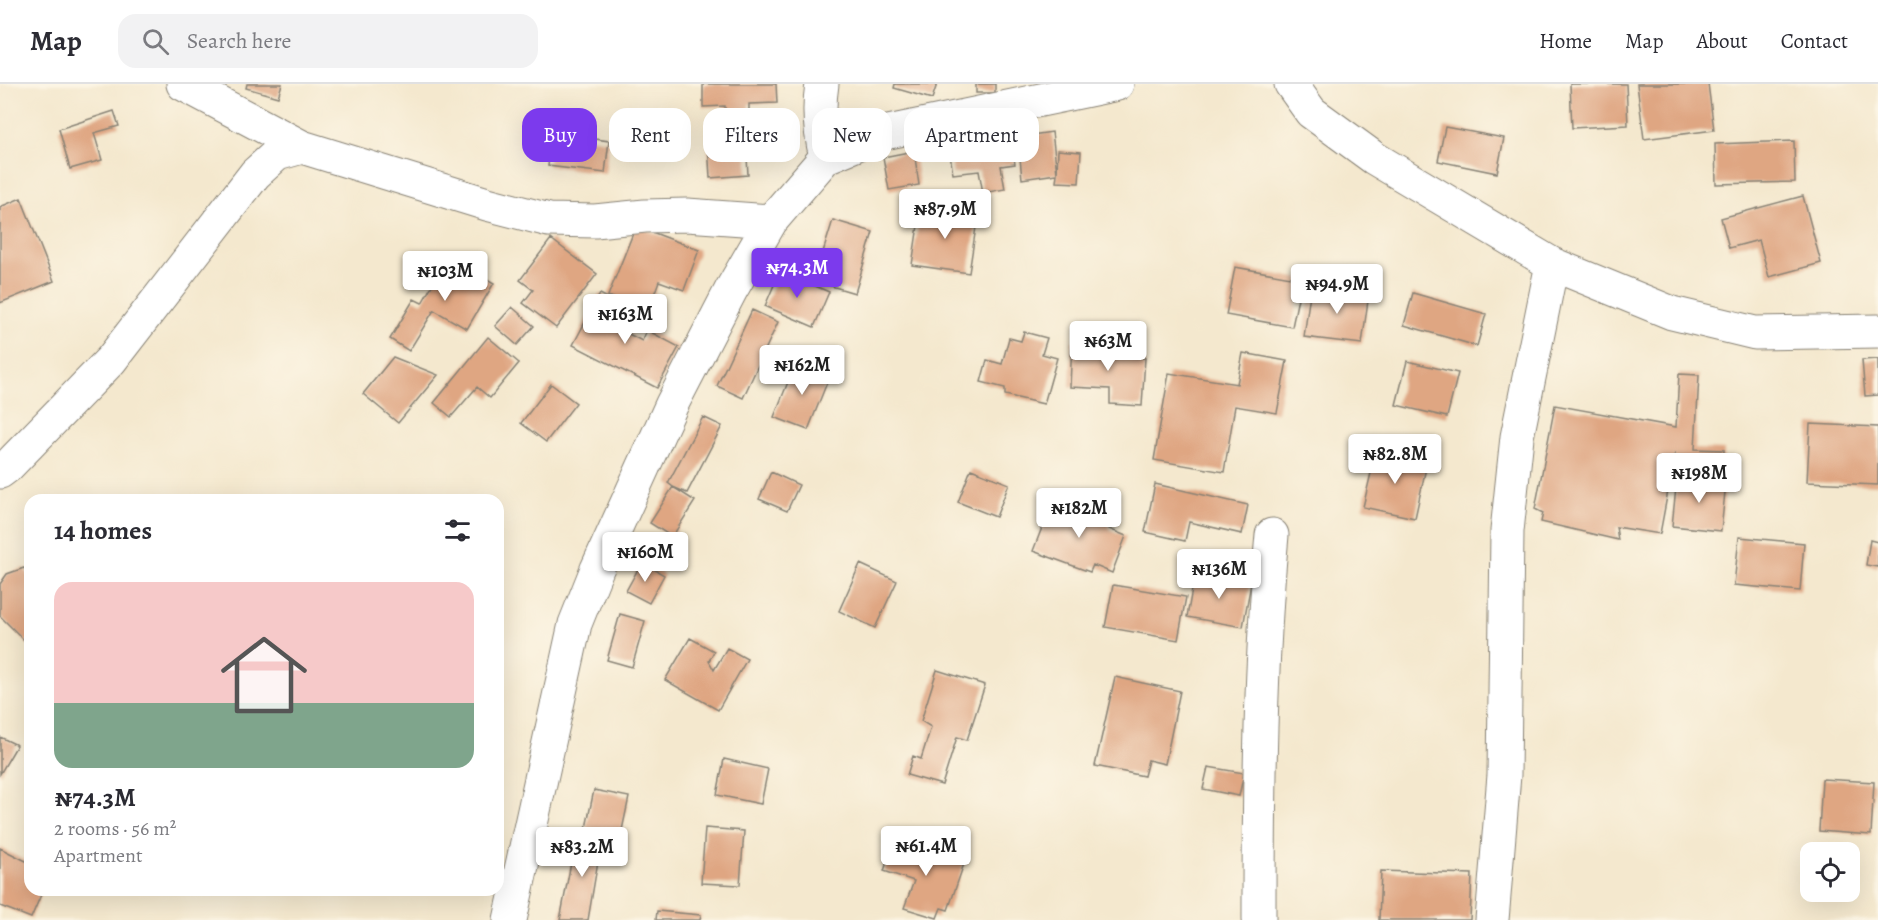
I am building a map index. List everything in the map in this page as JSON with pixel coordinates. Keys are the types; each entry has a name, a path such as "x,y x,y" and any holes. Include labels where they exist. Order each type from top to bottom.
{"street":[{"path":"183,84 302,147 487,204 549,220 595,221 687,215 771,221"},
{"path":"820,108 822,84"},
{"path":"892,131 1117,84"},
{"path":"1291,84 1311,112 1374,158 1552,264 1672,313 1755,333 1878,332"},
{"path":"0,472 111,360 255,174 277,154 302,147"},
{"path":"510,920 575,624 597,569 672,404 731,290 771,221 822,162"},
{"path":"1492,920 1504,775 1507,531 1517,436 1552,264"},
{"path":"1259,920 1259,808 1265,613 1272,535"}],"building":[{"path":"247,84 282,84 278,97 246,88"},
{"path":"703,84 776,84 777,103 749,104 749,108 703,107"},
{"path":"895,84 937,84 932,99 894,88"},
{"path":"976,84 995,84 995,93 976,93"},
{"path":"1570,84 1626,84 1628,125 1572,128"},
{"path":"1637,84 1708,84 1714,130 1644,139"},
{"path":"114,111 119,126 94,133 102,160 70,169 59,129"},
{"path":"1445,127 1504,138 1497,173 1438,161"},
{"path":"1052,132 1057,173 1058,150 1081,152 1079,183 1056,182 1057,174 1022,179 1020,162 1039,162 1039,134"},
{"path":"597,139 609,141 605,173 548,166 548,162 597,162"},
{"path":"1794,141 1795,182 1716,184 1715,144"},
{"path":"904,153 904,162 916,162 919,185 889,190 884,162 892,162 892,155"},
{"path":"709,162 747,162 748,175 710,178"},
{"path":"951,162 1015,162 1015,164 1001,166 1005,189 983,193 979,171 953,174"},
{"path":"1803,196 1821,263 1769,277 1759,240 1729,248 1721,218"},
{"path":"21,198 54,281 0,303 0,207"},
{"path":"921,206 978,214 969,273 912,265"},
{"path":"833,220 873,232 855,293 814,281"},
{"path":"636,226 699,250 684,290 659,281 648,311 608,296"},
{"path":"551,239 597,274 556,328 523,303 533,290 520,280"},
{"path":"448,257 494,283 467,329 434,310 409,351 390,339 414,299 422,303"},
{"path":"1235,267 1302,279 1292,327 1226,315"},
{"path":"780,271 829,292 814,327 765,306"},
{"path":"1311,286 1369,293 1362,344 1304,337"},
{"path":"1413,293 1486,314 1477,346 1404,325"},
{"path":"600,294 621,305 611,325 642,341 647,330 679,347 657,388 573,345"},
{"path":"512,307 534,326 517,345 495,326"},
{"path":"752,310 778,322 743,398 717,386"},
{"path":"1024,332 1047,338 1042,354 1057,358 1044,404 1005,395 1005,388 981,382 987,360 1002,364 1009,338 1021,341"},
{"path":"488,337 519,363 490,398 477,387 451,417 434,403"},
{"path":"1072,341 1114,342 1113,356 1145,358 1142,406 1110,404 1110,389 1070,387"},
{"path":"1243,353 1287,361 1277,413 1235,406 1224,472 1154,460 1169,373 1237,384"},
{"path":"393,357 438,375 398,423 363,394"},
{"path":"1878,359 1878,395 1865,396 1862,360"},
{"path":"1407,361 1458,373 1447,417 1396,405"},
{"path":"796,362 830,375 808,430 774,417"},
{"path":"1679,374 1699,375 1695,449 1724,450 1723,472 1674,469 1675,453 1660,534 1616,527 1618,540 1541,522 1543,513 1535,509 1555,405 1676,427"},
{"path":"551,384 576,403 546,442 521,423"},
{"path":"703,417 722,426 687,493 668,483"},
{"path":"1810,424 1878,427 1878,485 1807,482"},
{"path":"1376,452 1427,463 1415,518 1363,507"},
{"path":"971,469 1009,484 996,517 958,502"},
{"path":"771,472 799,485 787,511 759,499"},
{"path":"1677,478 1726,482 1721,531 1672,526"},
{"path":"1155,484 1248,505 1242,534 1189,522 1185,541 1145,532"},
{"path":"673,487 695,501 672,537 650,523"},
{"path":"1053,499 1108,520 1109,529 1126,536 1112,573 1093,565 1090,572 1033,551"},
{"path":"1739,537 1804,543 1800,591 1734,585"},
{"path":"1870,540 1878,542 1878,567 1866,565"},
{"path":"642,562 664,575 649,603 626,591"},
{"path":"860,564 897,581 875,628 839,611"},
{"path":"24,568 24,640 0,616 0,584 7,574"},
{"path":"1195,573 1251,583 1243,627 1187,617"},
{"path":"1113,585 1186,597 1178,640 1105,627"},
{"path":"620,614 645,621 632,667 607,660"},
{"path":"690,638 714,651 709,661 714,670 727,648 747,659 718,710 665,680"},
{"path":"937,670 985,685 967,740 957,737 942,785 907,775 913,756 921,759 931,727 921,721"},
{"path":"1115,677 1180,691 1165,764 1148,760 1144,776 1095,766"},
{"path":"0,737 17,745 0,774"},
{"path":"724,759 768,769 761,804 717,795"},
{"path":"1208,767 1244,773 1239,796 1203,789"},
{"path":"1822,779 1874,782 1871,835 1819,831"},
{"path":"594,790 629,797 621,835 586,828"},
{"path":"705,828 744,831 740,885 701,883"},
{"path":"580,831 602,837 588,920 560,920 573,852"},
{"path":"894,841 936,854 937,849 966,858 948,910 941,908 937,918 904,908 914,881 884,871"},
{"path":"0,848 24,860 24,896 40,896 31,918 0,906"},
{"path":"1381,871 1472,874 1470,920 1379,920"},
{"path":"657,911 701,915 700,920 656,920"}]}
